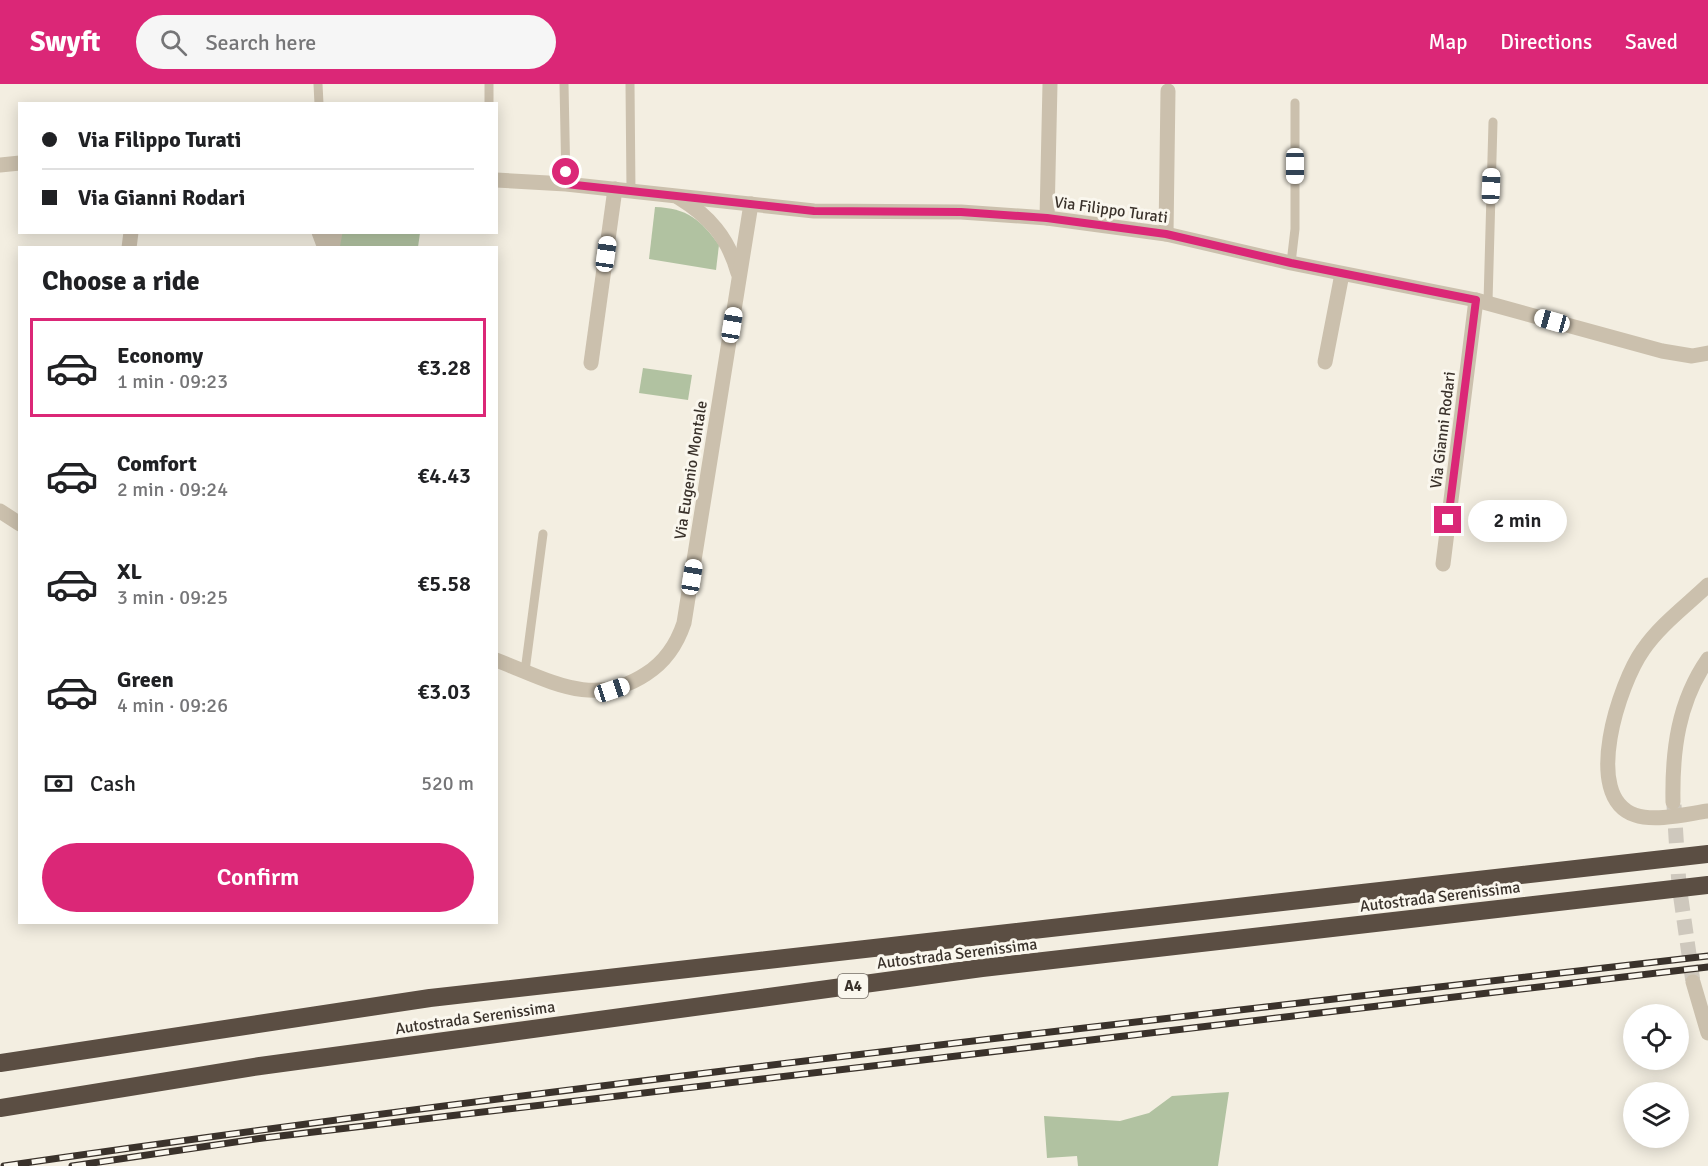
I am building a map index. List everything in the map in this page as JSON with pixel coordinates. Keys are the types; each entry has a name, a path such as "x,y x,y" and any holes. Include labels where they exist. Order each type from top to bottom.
{"highway":[{"name":"Autostrada Serenissima","path":"0,1063 430,998 1708,854"},
{"name":"Autostrada Serenissima","path":"0,1108 260,1066 982,968 1708,885"}],"street":[{"path":"1047,218 1050,84"},
{"path":"1166,234 1168,91"},
{"path":"0,165 18,163"},
{"name":"Via Filippo Turati","path":"498,180 566,184 814,211 961,212 1047,218 1166,234 1342,274 1482,301 1662,351 1692,356 1708,353"},
{"path":"591,363 615,189"},
{"name":"Via Eugenio Montale","path":"678,197 695,208 717,228 730,251 739,279"},
{"name":"Via Eugenio Montale","path":"498,661 575,690 590,692 612,690 650,672 677,640 684,623 751,204"},
{"path":"1325,362 1342,274"},
{"name":"Via Gianni Rodari","path":"1443,564 1482,301"},
{"path":"0,511 18,523"},
{"path":"1708,585 1651,639 1632,667 1615,714 1609,763 1614,798 1619,807 1628,812 1637,816 1653,817 1708,812"},
{"path":"1673,802 1675,744 1681,717 1690,692 1708,659"},
{"path":"1694,982 1708,1033"}],"lane":[{"path":"318,84 319,102"},
{"path":"489,84 489,102"},
{"path":"564,84 566,184"},
{"path":"630,84 631,191"},
{"path":"1291,263 1295,229 1295,103"},
{"path":"1482,301 1493,122"},
{"path":"525,671 543,534"}],"green space":[{"path":"655,207 685,213 706,229 719,245 716,270 649,259"},
{"path":"342,234 420,234 418,246 339,246"},
{"path":"643,368 692,375 688,400 639,393"},
{"path":"1229,1092 1218,1166 1078,1166 1077,1156 1047,1158 1044,1116 1120,1121 1149,1113 1172,1096"}],"tunnel":[{"path":"1674,805 1679,885 1693,982"}],"railway":[{"path":"4,1166 642,1081 1708,956"},
{"path":"72,1166 263,1138 1708,967"}],"route":[{"path":"566,172 566,184 711,201 814,211 961,212 1047,218 1166,234 1291,263 1476,300 1448,520"}]}
